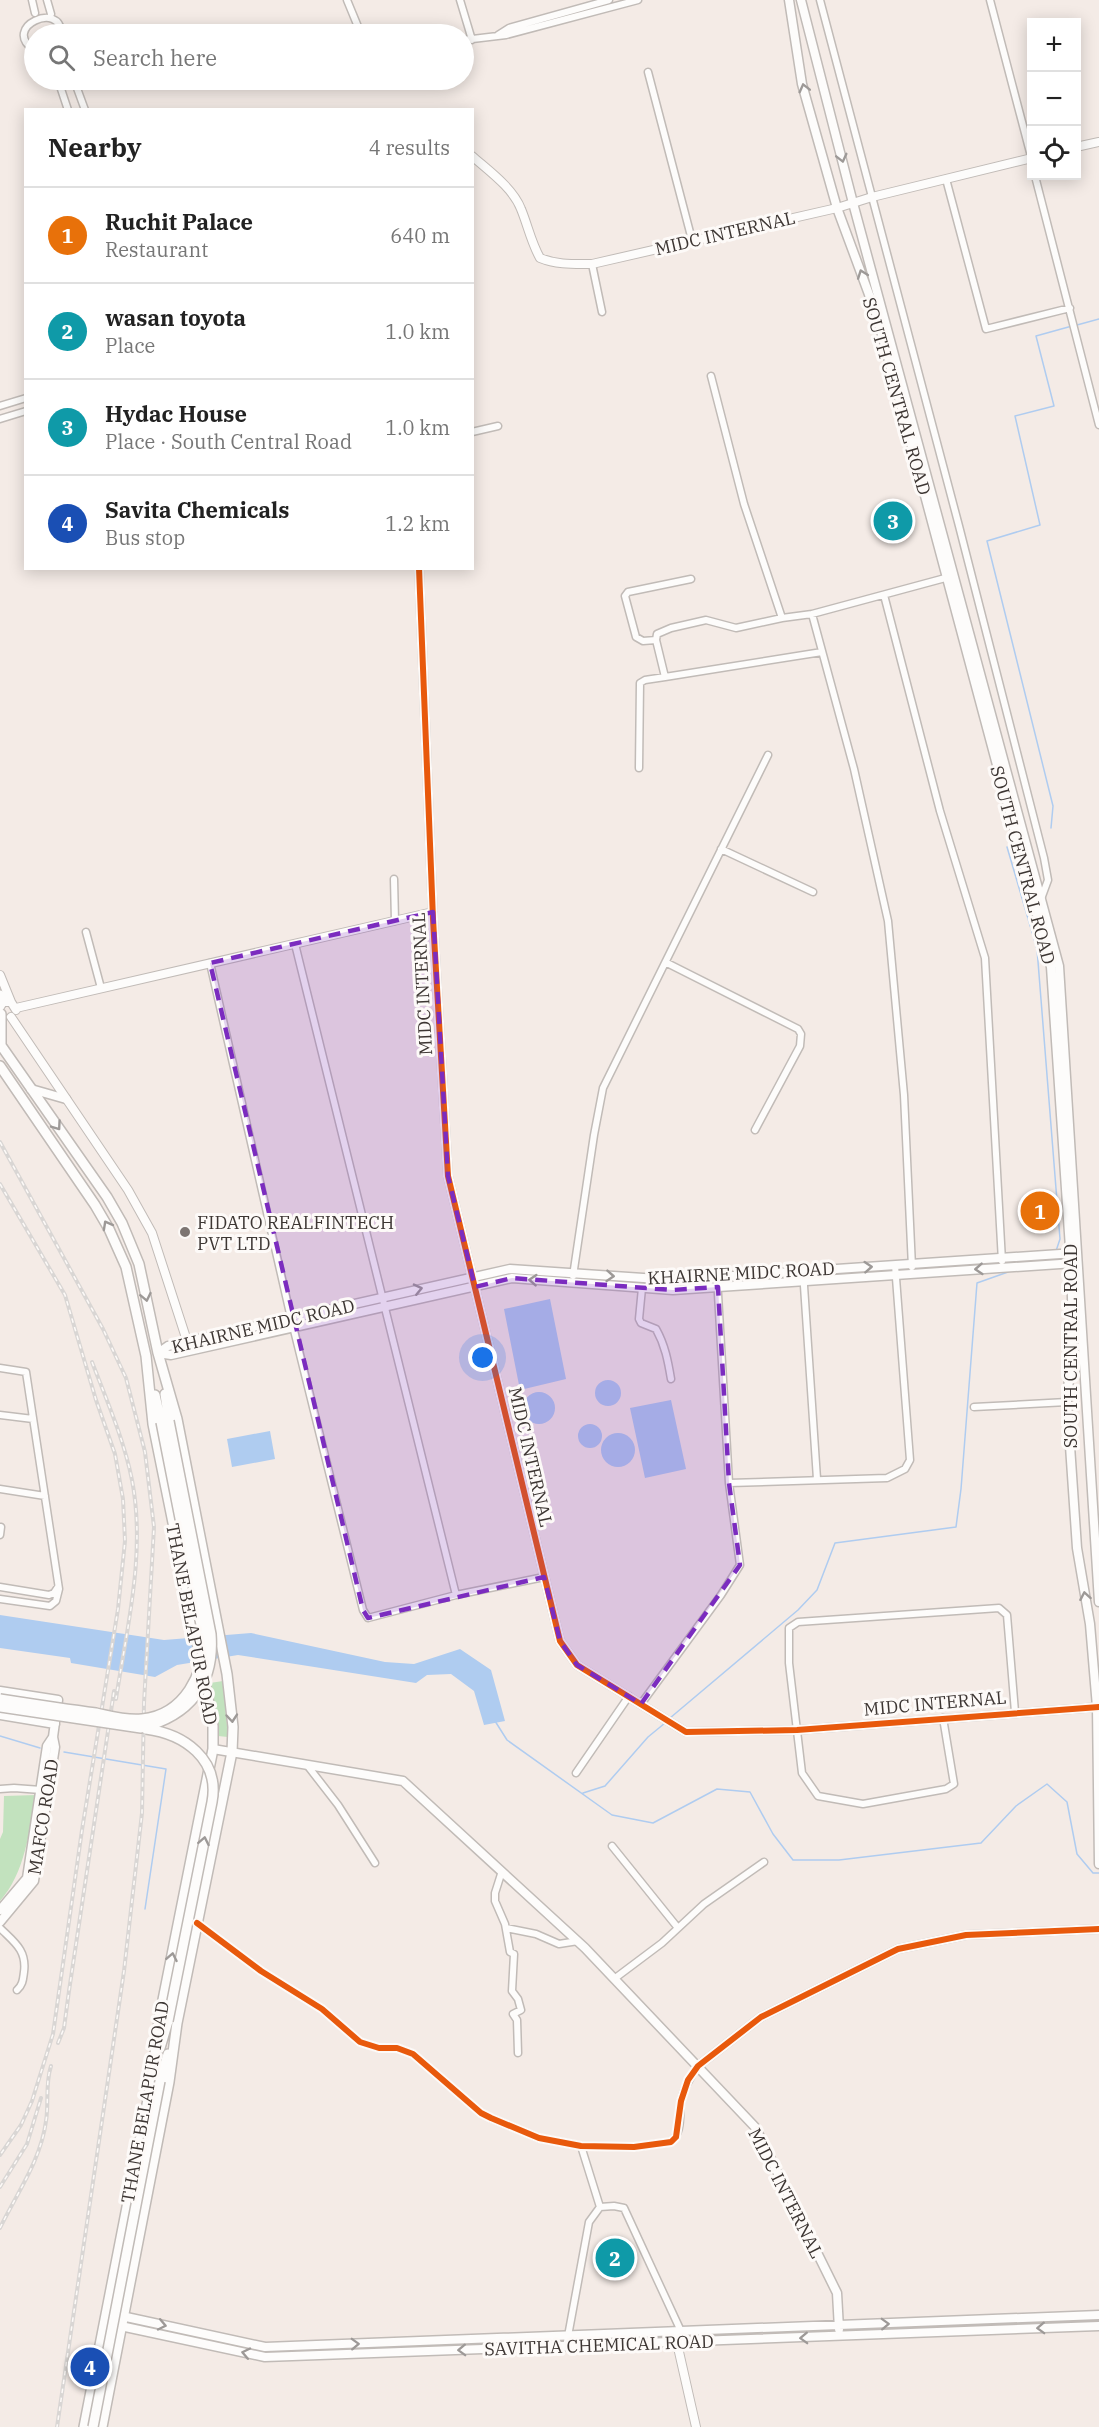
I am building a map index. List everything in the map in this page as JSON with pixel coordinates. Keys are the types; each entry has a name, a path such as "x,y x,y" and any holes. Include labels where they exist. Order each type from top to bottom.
{"main road":[{"name":"SOUTH CENTRAL ROAD","path":"789,0 802,84 837,208 877,316 1059,966 1075,1258 1068,1402 1077,1548 1090,1624 1098,1707 1099,1864"},
{"name":"SOUTH CENTRAL ROAD","path":"801,0 1052,968 1099,1602"},
{"path":"1,1045 4,1006"},
{"name":"THANE BELAPUR ROAD","path":"1,1045 107,1197 122,1223 139,1264 158,1353 177,1419 224,1660 233,1727 232,1752 197,1923 173,2022"},
{"name":"THANE BELAPUR ROAD","path":"0,1066 109,1229 126,1267 146,1356 153,1424 213,1726 213,1749 159,2020 156,2080 105,2312 84,2427"},
{"path":"31,1089 66,1099"},
{"name":"KHAIRNE MIDC ROAD","path":"158,1353 168,1346 187,1341 510,1269 642,1288 673,1290 912,1274 1002,1263 1075,1258"},
{"name":"KHAIRNE MIDC ROAD","path":"158,1353 171,1355 190,1351 512,1278 673,1280 912,1264 1002,1263"},
{"path":"0,1699 141,1719 171,1708 181,1700 196,1679 203,1658 203,1635 165,1421 158,1353"},
{"path":"141,1728 160,1724 187,1706 204,1683 212,1659 211,1634 165,1421 146,1356"},
{"name":"MAFCO ROAD","path":"0,1691 58,1700 53,1737 55,1747 34,1881 0,1922"},
{"path":"0,1707 169,1733 192,1746 208,1766 214,1783 173,2022 156,2080 93,2427"},
{"path":"0,1715 55,1724"},
{"name":"MAFCO ROAD","path":"0,1910 27,1878 47,1746 53,1737"},
{"name":"MIDC INTERNAL","path":"213,1749 403,1781 578,1941 755,2127 837,2293 839,2336"},
{"path":"102,2427 169,2082 173,2022"},
{"name":"SAVITHA CHEMICAL ROAD","path":"105,2312 265,2347 1099,2315"},
{"name":"SAVITHA CHEMICAL ROAD","path":"103,2323 265,2357 1099,2326"}],"street":[{"path":"32,0 35,13"},
{"path":"47,0 51,14 60,24"},
{"path":"347,0 357,24"},
{"path":"460,0 467,24"},
{"path":"498,36 509,28 609,0"},
{"path":"474,40 498,36 638,0"},
{"path":"820,0 1044,858 1048,880 1041,899"},
{"path":"990,0 1027,143"},
{"path":"25,24 35,13 51,14"},
{"path":"648,72 692,240"},
{"path":"61,90 67,108"},
{"path":"78,90 84,108"},
{"path":"1081,146 1099,142"},
{"name":"MIDC INTERNAL","path":"474,158 505,186 521,207 530,240 540,258 552,263 592,264 837,208 872,197 1027,160"},
{"path":"946,179 986,329 1071,310"},
{"path":"1036,180 1076,328 1099,425"},
{"path":"592,264 602,312"},
{"path":"711,376 744,504 782,618"},
{"path":"1090,390 1099,387"},
{"path":"0,406 24,399"},
{"path":"0,419 24,412"},
{"path":"474,432 498,426"},
{"name":"MIDC INTERNAL","path":"419,570 433,912 448,1176 560,1641 577,1665 686,1732 797,1730 1098,1707"},
{"path":"665,677 656,640 657,634 661,631 706,620 735,628 812,614 950,576"},
{"path":"656,640 643,641 636,637 625,596 628,592 691,579"},
{"path":"884,595 940,811 985,958 1002,1263"},
{"path":"812,614 854,769 888,921 904,1095 912,1274"},
{"path":"639,768 640,683 645,680 822,652"},
{"path":"573,1278 603,1088 667,963 768,755"},
{"path":"721,849 813,892"},
{"path":"394,879 395,921"},
{"path":"4,1006 101,988 433,912"},
{"path":"86,932 101,988"},
{"path":"295,944 456,1595"},
{"path":"210,963 293,1328 363,1610 368,1618 456,1595 544,1577"},
{"path":"667,963 798,1029 801,1034 800,1046 755,1130"},
{"path":"0,975 5,1017 11,1017 128,1190 152,1233 190,1351"},
{"path":"729,1483 887,1478 905,1469 910,1460 895,1265"},
{"path":"803,1271 817,1479"},
{"path":"641,1704 721,1595 740,1565 729,1483 717,1277"},
{"path":"642,1288 639,1305 640,1321 656,1329 661,1338 671,1379"},
{"path":"0,1368 26,1372 59,1584 57,1598 52,1605 0,1599"},
{"path":"974,1407 1068,1402"},
{"path":"0,1415 33,1419"},
{"path":"0,1489 45,1496"},
{"path":"0,1535 1,1527"},
{"path":"0,1587 49,1595 54,1593 59,1584"},
{"path":"943,1718 954,1784 946,1789 863,1804 818,1796 802,1773 789,1663 789,1628 798,1622 999,1608 1007,1615 1015,1712"},
{"path":"576,1773 629,1696"},
{"path":"306,1764 338,1805 375,1863"},
{"path":"0,1789 41,1790"},
{"path":"612,1846 678,1928"},
{"path":"614,1978 662,1943 704,1904 764,1862"},
{"path":"502,1871 495,1893 495,1901 506,1928 510,1952 514,1954 512,1990 521,2010 513,2014 517,2020 518,2053"},
{"path":"197,1923 261,1971 322,2009 360,2042 379,2048 398,2048 413,2054 481,2113 539,2138 581,2146 634,2147 671,2142 679,2131 681,2101 688,2080 698,2066 761,2018 898,1949 966,1935 1099,1929"},
{"path":"0,1928 22,1950 25,1960 22,1986 17,1990"},
{"path":"506,1928 523,1930 559,1944 578,1941"},
{"path":"581,2146 600,2207"},
{"path":"566,2347 589,2222 600,2207 624,2208 681,2342 696,2427"}],"highlighted area":[{"path":"433,912 448,1176 475,1287 512,1278 673,1290 718,1287 729,1483 740,1565 641,1704 577,1665 560,1641 544,1577 368,1618 363,1610 210,963"}],"green space":[{"path":"223,1681 228,1737 218,1736 210,1683"},
{"path":"36,1795 21,1865 0,1901 0,1839 3,1832 4,1796"}],"water":[{"path":"550,1299 566,1379 520,1390 504,1309"},
{"path":"608,1380 617,1384 621,1393 617,1402 608,1406 599,1402 595,1393 599,1384"},
{"path":"539,1392 550,1397 555,1408 550,1419 539,1424 528,1419 523,1408 528,1397"},
{"path":"671,1400 686,1469 645,1478 630,1408"},
{"path":"590,1424 595,1425 601,1431 601,1441 595,1447 590,1448 585,1447 579,1441 578,1436 579,1431 585,1425"},
{"path":"270,1431 275,1459 232,1467 227,1439"},
{"path":"618,1433 630,1438 635,1450 630,1462 618,1467 606,1462 601,1450 606,1438"},
{"path":"0,1615 164,1640 251,1633 385,1662 414,1664 460,1649 491,1670 505,1721 484,1725 474,1691 451,1674 427,1675 416,1683 238,1655 177,1665 155,1677 71,1663 70,1658 0,1648"}],"waterway":[{"path":"1077,325 1099,319"},
{"path":"1051,828 1053,806 987,541 1040,525 1015,416 1054,406 1036,336 1072,326"},
{"path":"1007,847 1037,949 1060,1239 1056,1251"},
{"path":"670,1718 798,1610 817,1590 835,1543 956,1527 977,1283 1008,1272"},
{"path":"495,1721 507,1740 612,1815 653,1823 717,1789 750,1792 773,1834 793,1860 839,1860 981,1843 1016,1806 1047,1784 1067,1802 1077,1854 1093,1873 1099,1873"},
{"path":"583,1793 605,1786 648,1737 665,1723"},
{"path":"0,1736 40,1748"},
{"path":"64,1752 166,1769 145,1909"}],"railway":[{"path":"0,1142 103,1329 126,1378 145,1452 154,1527 144,1703 142,1813 124,1971 57,2427"},
{"path":"0,1184 65,1295 96,1400 115,1454 123,1499 125,1541 118,1609 82,1830 53,2034 32,2101 21,2125 0,2155"},
{"path":"92,1362 124,1450 136,1507 136,1562 130,1617 116,1699"},
{"path":"58,2043 64,2028 114,1691"},
{"path":"0,2228 28,2176 39,2149 46,2121 51,2066"},
{"path":"0,2187 27,2144 41,2098"}],"cycle path":[{"path":"419,570 433,919 448,1176 560,1641 577,1665 686,1732 797,1730 1099,1707"},
{"path":"197,1923 261,1971 322,2009 360,2042 379,2048 397,2048 413,2054 481,2113 539,2138 581,2146 634,2147 671,2142 676,2137 681,2101 688,2080 698,2066 761,2017 898,1949 966,1935 1099,1929"}],"place":[{"name":"Hydac House","path":"893,521"},
{"name":"Ruchit Palace","path":"1040,1211"},
{"name":"FIDATO REALFINTECH PVT LTD","path":"185,1232"},
{"name":"wasan toyota","path":"615,2258"},
{"name":"Savita Chemicals","path":"90,2367"}]}
